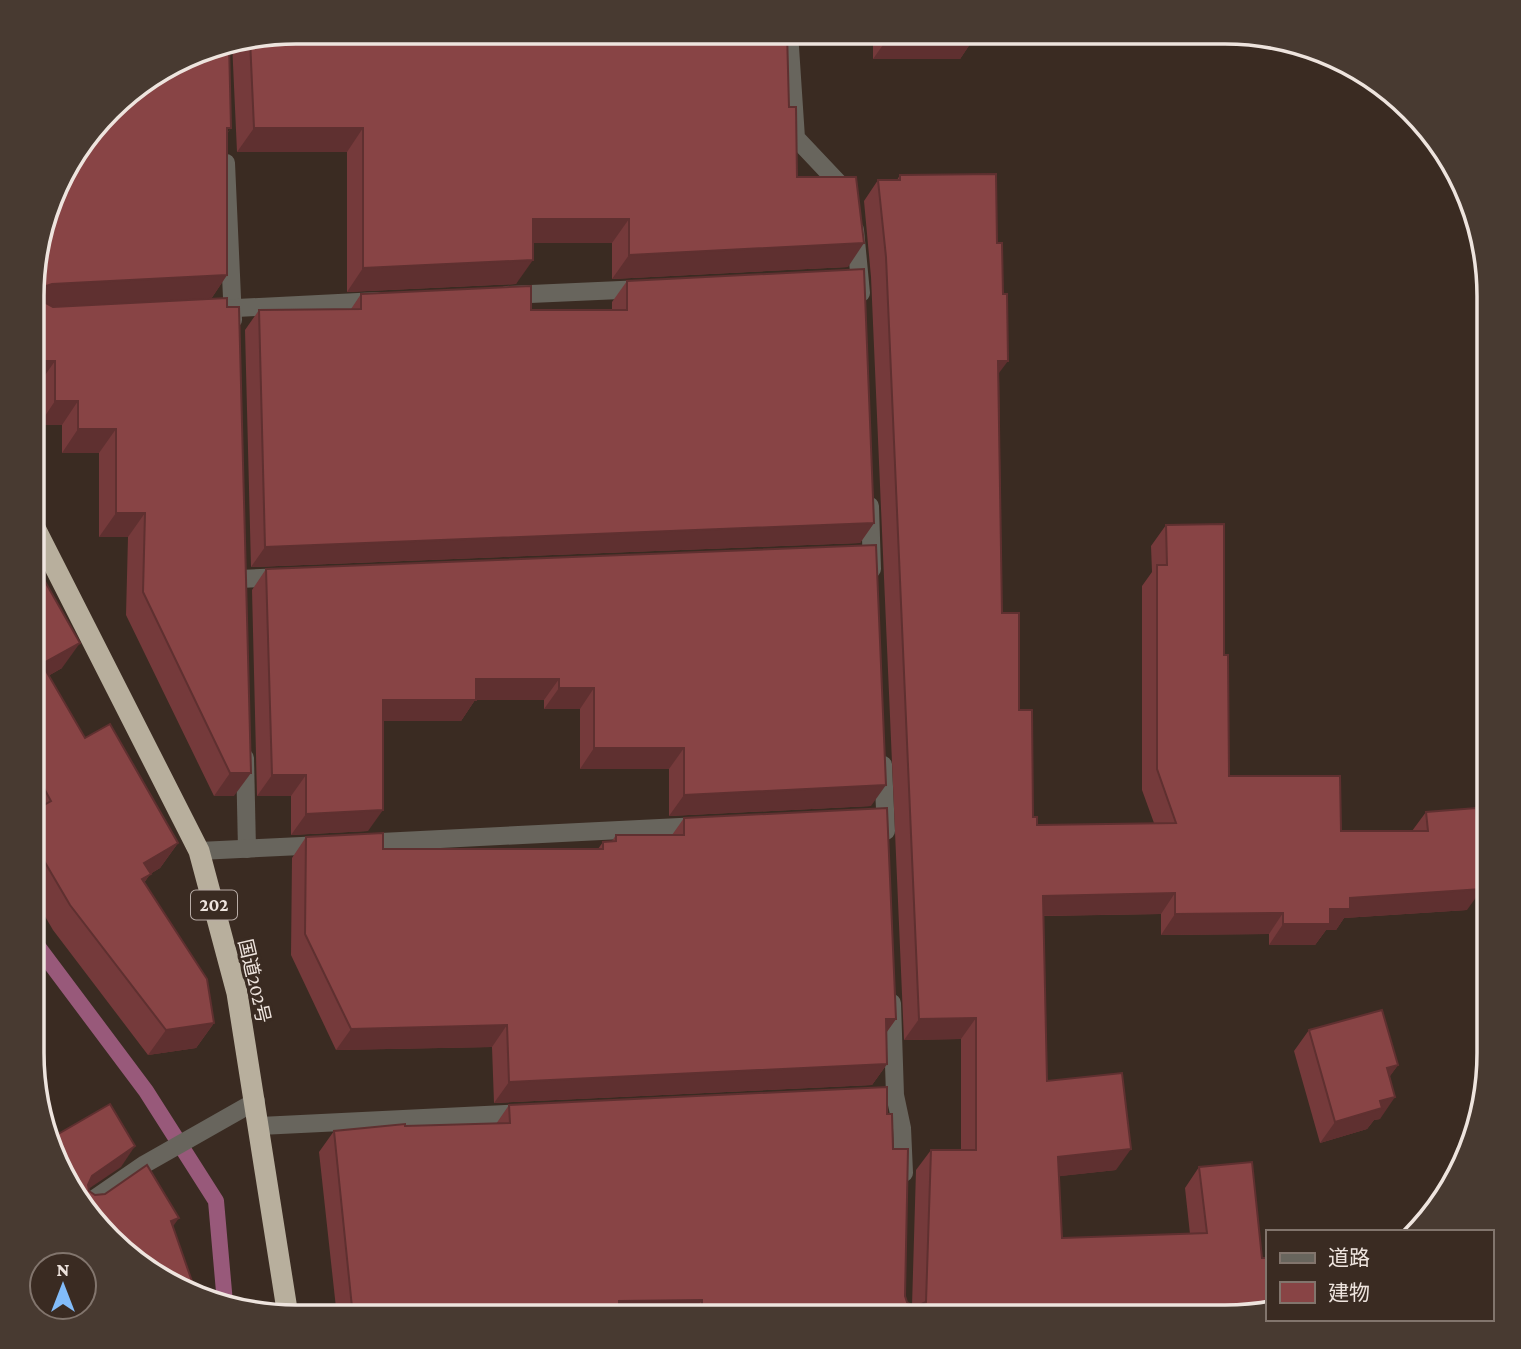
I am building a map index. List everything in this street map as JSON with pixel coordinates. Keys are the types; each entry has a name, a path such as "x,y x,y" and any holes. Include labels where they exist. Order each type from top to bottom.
{"highway":[{"name":"国道202号","path":"44,546 199,851 237,993 287,1305"}],"street":[{"path":"790,44 796,138 852,197 853,278 861,306"},
{"path":"226,141 233,335"},
{"path":"484,296 665,288"},
{"path":"193,311 400,300"},
{"path":"869,485 865,554 873,582"},
{"path":"240,579 308,576"},
{"path":"244,741 247,849"},
{"path":"882,748 878,817 886,845"},
{"path":"199,851 719,825"},
{"path":"891,984 888,1096 902,1128 905,1191"},
{"path":"92,1201 145,1164 256,1101"},
{"path":"260,1126 550,1112"}],"building":[{"path":"787,44 789,107 796,107 797,177 856,177 864,243 629,255 629,219 533,219 533,260 363,268 363,128 254,128 250,48 263,46"},
{"path":"229,53 231,128 227,128 227,275 46,286 44,290 46,263 57,215 70,184 96,142 130,106 156,86 199,63"},
{"path":"996,174 997,243 1002,243 1003,294 1007,294 1008,361 998,361 1002,613 1019,613 1019,710 1032,710 1033,817 1037,817 1037,825 1176,823 1157,769 1157,565 1167,565 1166,525 1224,524 1224,655 1228,655 1229,776 1340,776 1341,831 1428,831 1426,812 1476,808 1477,889 1350,898 1350,909 1330,909 1330,924 1283,924 1283,913 1175,914 1175,893 1043,896 1047,1081 1122,1073 1131,1149 1058,1157 1062,1238 1207,1233 1199,1167 1252,1162 1262,1258 1266,1258 1266,1302 1241,1305 919,1305 926,1302 931,1150 976,1150 976,1018 919,1019 886,257 878,180 900,180 900,175"},
{"path":"864,269 874,523 265,547 259,310 361,309 361,294 531,286 531,310 627,310 627,281"},
{"path":"227,298 227,307 239,307 251,773 230,773 143,592 145,513 116,513 116,429 78,429 78,401 55,401 55,361 44,361 44,302 53,307"},
{"path":"876,545 886,785 684,795 684,748 594,748 594,688 559,688 559,679 476,679 476,700 383,700 383,810 306,814 306,775 272,775 266,569"},
{"path":"44,580 80,643 44,663"},
{"path":"44,667 85,738 110,724 178,843 144,863 151,874 142,879 207,979 214,1023 166,1030 70,905 44,861 44,805 51,801 44,788"},
{"path":"887,808 896,1019 886,1019 887,1064 509,1082 507,1025 351,1029 305,934 306,837 383,833 383,849 603,849 603,842 616,841 616,835 684,835 684,818"},
{"path":"1382,1010 1398,1065 1387,1068 1395,1097 1380,1101 1382,1108 1335,1122 1309,1030"},
{"path":"887,1087 887,1114 892,1114 893,1149 908,1149 907,1302 912,1305 702,1305 702,1300 619,1301 619,1305 352,1305 334,1131 405,1124 510,1123 509,1105"},
{"path":"110,1104 135,1146 92,1176 88,1185 89,1191 95,1195 105,1194 147,1165 179,1218 171,1221 193,1283 142,1253 106,1219 86,1193 57,1135"}],"waterway":[{"path":"44,955 146,1091 216,1201 224,1295"}]}
